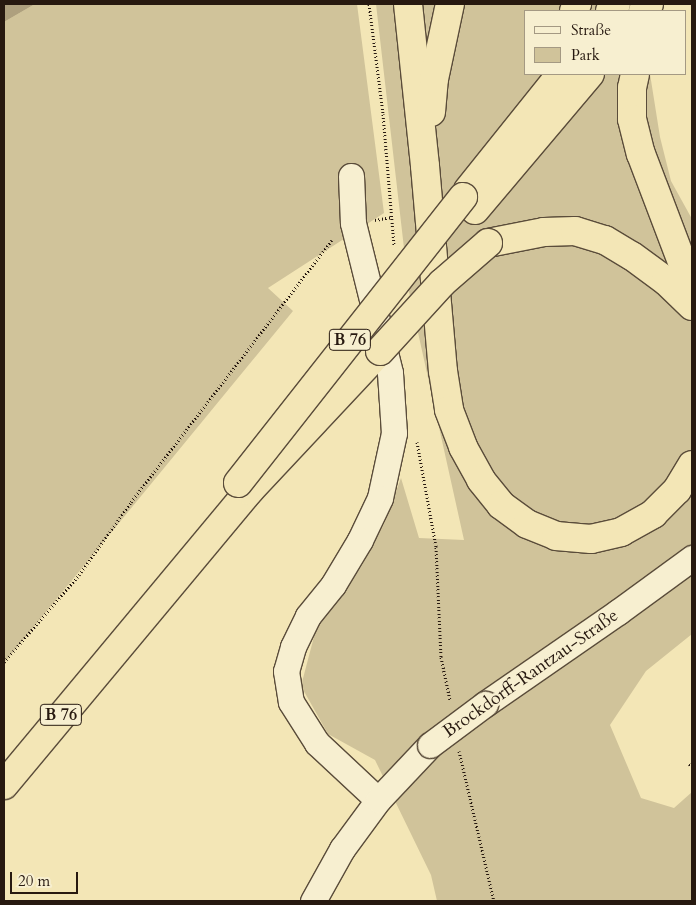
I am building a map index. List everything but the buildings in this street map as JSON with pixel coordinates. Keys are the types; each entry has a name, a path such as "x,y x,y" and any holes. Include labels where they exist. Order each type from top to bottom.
{"highway":[{"path":"408,4 426,166 442,371 449,410 463,447 481,480 501,505 527,524 556,536 591,539 622,532 652,514 677,490 692,465"},
{"path":"426,166 434,79 450,4"},
{"path":"538,103 550,75"},
{"name":"B 76","path":"4,785 469,203 538,103 560,75"},
{"name":"B 76","path":"469,203 589,75"},
{"path":"635,75 632,88 632,119 641,154 692,288"},
{"path":"243,487 442,283 488,243 544,232 574,231 605,240 632,256 666,281 692,306"},
{"name":"B 76","path":"4,765 243,487"}],"street":[{"path":"351,176 353,223 390,373 394,433 380,498 360,540 333,585 308,616 293,648 286,671 291,702 317,743 378,800"},
{"name":"Brockdorff-Rantzau-Straße","path":"313,901 342,850 378,800 430,745 692,558"}],"path":[{"path":"369,4 383,114 394,246"},
{"path":"4,662 79,575 131,502 327,244 353,223"},
{"path":"416,435 436,547 441,657 450,703"},
{"path":"459,749 494,901"}],"green space":[{"path":"35,4 357,4 384,213 268,288 293,311 4,663 4,22"},
{"path":"376,4 639,4 640,10 524,10 524,75 650,75 660,137 671,181 692,219 692,634 646,671 610,725 641,798 674,808 692,792 692,901 437,901 431,875 375,760 328,734 301,686 316,629 361,567 384,524 401,478 419,538 464,540 409,292"}],"shaded area":[{"path":"4,4 35,4 4,22"}]}
